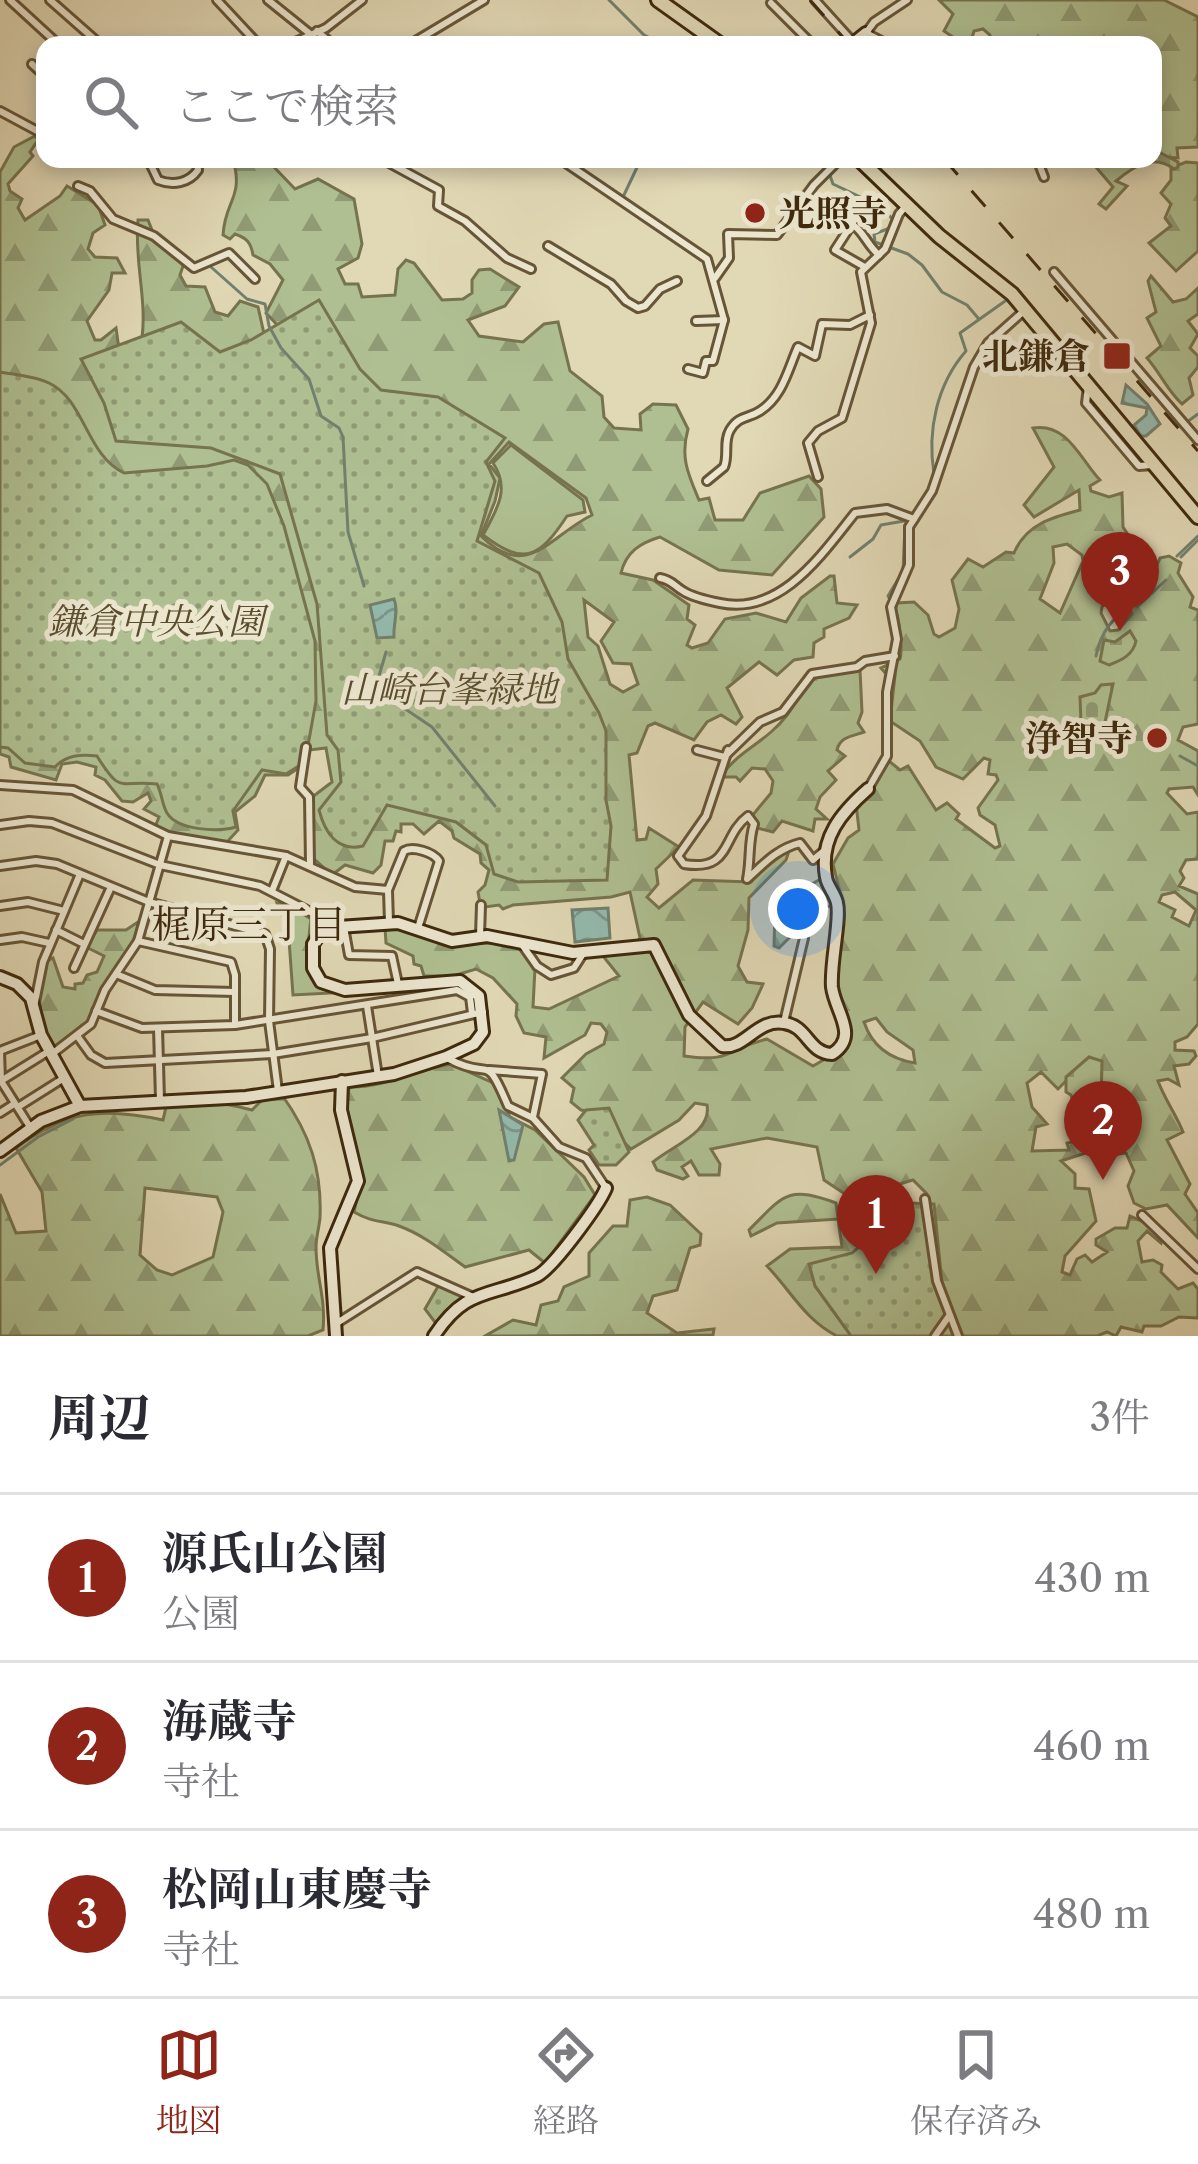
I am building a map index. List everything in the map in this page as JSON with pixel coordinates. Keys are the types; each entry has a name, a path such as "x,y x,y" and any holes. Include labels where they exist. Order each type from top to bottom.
{"main road":[{"path":"658,0 707,36"},
{"path":"869,168 1026,310 1198,517"}],"street":[{"path":"10,0 48,36"},
{"path":"50,0 91,36"},
{"path":"217,0 251,36"},
{"path":"268,0 318,36"},
{"path":"306,36 362,0"},
{"path":"425,36 484,0"},
{"path":"674,14 685,0"},
{"path":"815,0 846,36"},
{"path":"862,36 874,22 907,0"},
{"path":"771,3 803,36"},
{"path":"866,33 872,36"},
{"path":"32,64 36,68"},
{"path":"0,111 36,131"},
{"path":"152,168 158,180 168,183 193,177 198,168"},
{"path":"399,168 439,190 438,206 465,220 513,263 532,268"},
{"path":"574,168 707,259 724,320 713,361 706,361 703,373 688,369"},
{"path":"715,278 730,258 728,234 777,236 830,168"},
{"path":"1040,168 1044,177"},
{"path":"78,186 90,191 113,219 154,236 194,268 229,253 255,279"},
{"path":"818,477 808,443 818,431 842,418 872,323 861,281 863,266 890,241 899,214 908,205"},
{"path":"863,266 835,250 855,221 866,243 879,255"},
{"path":"548,246 611,284 638,308 676,281"},
{"path":"1054,272 1198,440"},
{"path":"0,1151 30,1128 80,1106 246,1097 378,1076 446,1057 480,1039 476,990 460,981 345,990 321,982 313,968 313,944 321,932 341,927 389,923 452,940 480,936 583,952 654,945 689,1015 725,1048 736,1046 766,1023 784,1022 798,1027 815,1050 832,1054 846,1041 846,1028 832,988 838,908 826,878 826,849 841,813 868,789 887,756 887,692 897,639 891,607 908,569 908,532 932,491 974,367 988,343 1026,310"},
{"path":"707,481 724,467 730,429 742,416 764,408 790,378 799,346 815,356 822,324 850,325 870,315"},
{"path":"696,321 724,320"},
{"path":"660,578 681,591 716,602 757,604 804,575 855,513 887,509 914,519"},
{"path":"697,750 724,757 760,722 783,712 812,674 895,656"},
{"path":"305,747 300,787 309,797 310,865"},
{"path":"728,750 706,816 677,856 684,864 706,863 725,854 739,822 748,816 754,824 747,879 769,856 788,846 800,843 814,860 826,849"},
{"path":"0,784 73,790 168,836 286,856 356,887 388,890"},
{"path":"0,825 29,820 52,823 160,865 272,891 341,927 349,955 392,956 398,984"},
{"path":"1,1081 92,1024 138,941 168,836"},
{"path":"389,923 388,890 407,848 437,857 439,868 418,928"},
{"path":"272,891 286,856"},
{"path":"0,866 43,862 149,902 265,934 270,949 269,1021 278,1090"},
{"path":"34,1005 50,943 80,874"},
{"path":"74,968 111,887"},
{"path":"0,906 28,902 64,911"},
{"path":"480,936 481,905"},
{"path":"56,930 84,944"},
{"path":"0,940 22,937 50,943"},
{"path":"784,1022 804,938"},
{"path":"138,941 226,959 234,969 235,1025"},
{"path":"521,943 550,975 574,968 583,952"},
{"path":"116,974 155,990 235,992"},
{"path":"0,977 17,984 34,1005 41,1035 80,1106"},
{"path":"96,1010 133,1027 235,1025 457,990 470,997 477,1013"},
{"path":"367,1006 378,1076"},
{"path":"78,1037 91,1055 106,1064 159,1063 273,1054 372,1038 477,1013"},
{"path":"158,1028 160,1100"},
{"path":"30,1128 1,1081 0,1051 41,1035"},
{"path":"446,1057 456,1064 489,1070 542,1074 533,1118"},
{"path":"434,1336 450,1312 474,1297 532,1278 554,1265 606,1188 586,1158 559,1147 533,1118 508,1106 501,1083 489,1070"},
{"path":"0,1113 64,1078"},
{"path":"335,1330 330,1248 358,1181 341,1110 342,1081"},
{"path":"925,1199 938,1281 958,1336"},
{"path":"1142,1215 1198,1269"},
{"path":"335,1330 417,1272 474,1297"},
{"path":"935,1336 949,1316"}],"green space":[{"path":"939,0 1164,0 1198,17 1198,147 1177,148 1178,158 1162,157 1162,36 990,36 983,29 973,36 952,36 944,31 953,14"},
{"path":"35,136 33,156 8,184 22,199 18,208 25,220 67,186 98,205 105,225 93,233 88,249 95,257 117,258 125,273 112,273 109,290 87,321 95,340 116,328 119,349 142,338 137,235 138,220 148,220 156,240 184,263 180,275 186,286 205,287 215,312 228,316 240,301 258,307 265,338 298,347 266,313 283,280 270,264 253,255 245,239 223,235 235,191 235,168 275,168 295,189 318,179 354,199 362,244 358,258 338,269 345,284 358,284 362,297 395,295 398,269 406,260 414,263 442,300 463,299 472,293 472,280 479,270 490,269 519,287 505,306 468,320 479,336 523,342 544,324 558,322 570,371 602,396 604,417 614,428 641,430 640,414 653,404 676,405 688,429 685,457 689,473 699,500 709,498 715,520 743,520 760,493 809,476 821,489 824,517 772,575 719,570 660,537 635,549 621,573 653,580 689,605 687,619 695,625 687,645 692,648 708,643 725,619 756,613 786,622 801,598 830,576 834,576 837,603 857,605 849,618 824,629 824,637 814,643 813,657 794,660 777,675 759,662 727,688 742,717 736,724 721,715 707,722 694,740 655,723 648,726 637,753 629,755 637,840 646,839 649,828 679,847 656,869 658,884 647,897 659,908 693,880 751,882 772,858 789,851 749,898 748,930 738,966 747,982 763,984 752,1008 738,1024 703,1002 685,1027 684,1056 721,1056 767,1039 813,1066 844,1048 835,984 842,900 833,864 848,838 859,830 856,803 872,789 889,761 900,770 908,766 936,810 947,803 959,814 956,819 995,848 1000,846 995,825 978,808 998,780 988,774 990,760 984,758 963,779 936,767 920,741 890,721 895,675 881,668 900,659 897,603 914,602 928,615 939,637 955,628 959,609 952,580 968,559 983,567 1006,552 1014,553 1041,523 1080,510 1079,490 1034,517 1024,505 1054,467 1033,428 1055,431 1072,444 1100,480 1090,486 1091,491 1109,497 1122,493 1123,527 1138,550 1102,607 1110,631 1118,630 1132,614 1124,598 1153,575 1160,558 1169,556 1181,563 1178,573 1193,597 1190,607 1198,610 1198,724 1183,727 1178,740 1198,751 1198,795 1193,787 1167,793 1187,814 1198,812 1198,859 1186,860 1179,886 1198,894 1198,1024 1175,1042 1175,1050 1194,1051 1196,1056 1189,1064 1174,1066 1179,1085 1168,1079 1158,1081 1183,1132 1167,1140 1190,1184 1185,1194 1198,1213 1198,1238 1167,1205 1146,1209 1134,1203 1128,1186 1134,1171 1126,1153 1108,1155 1101,1125 1109,1116 1101,1103 1104,1088 1089,1058 1058,1089 1041,1072 1027,1083 1032,1107 1047,1124 1036,1127 1032,1151 1069,1150 1067,1143 1094,1137 1095,1150 1061,1161 1075,1174 1075,1188 1089,1189 1096,1221 1065,1256 1062,1272 1070,1275 1077,1259 1085,1255 1092,1262 1107,1252 1096,1245 1096,1239 1115,1228 1127,1228 1130,1216 1162,1239 1161,1243 1147,1231 1138,1241 1142,1262 1153,1260 1162,1265 1161,1272 1178,1289 1193,1283 1198,1289 1198,1318 1179,1317 1161,1326 1144,1326 1142,1332 1121,1327 1116,1336 1107,1332 1097,1336 837,1336 807,1313 767,1266 790,1249 842,1247 838,1219 777,1223 751,1236 749,1230 779,1201 796,1194 836,1203 838,1218 929,1226 927,1194 913,1180 893,1186 888,1211 866,1213 824,1180 817,1147 767,1138 711,1149 720,1164 719,1175 699,1175 691,1161 682,1167 688,1176 683,1179 657,1170 653,1162 704,1123 707,1105 695,1103 679,1120 631,1149 593,1112 571,1102 574,1088 562,1078 604,1044 607,1032 601,1024 591,1023 585,1035 544,1058 546,1037 524,1033 516,1016 517,1004 493,978 476,969 453,976 424,976 413,956 386,943 385,928 442,942 521,947 535,968 533,1007 549,1009 619,976 603,956 629,951 640,938 630,892 503,909 485,907 478,892 489,870 480,854 454,838 439,821 424,834 413,824 401,824 393,841 385,841 381,865 373,873 345,865 332,875 312,857 311,798 332,782 326,748 309,750 306,763 288,775 265,775 255,796 235,812 238,830 227,842 169,834 155,827 159,817 144,809 151,801 148,793 133,802 122,801 95,775 96,767 62,764 56,780 11,767 9,757 0,754 0,172 14,147","holes":["509,442 586,498 592,515 525,555 498,549 481,536 500,478 489,464","1067,544 1083,561 1060,613 1040,599 1054,563 1053,547","584,600 614,622 601,641 613,663 631,664 638,684 623,692 610,684 598,646 588,637","1175,892 1196,910 1189,926 1172,917 1175,910 1159,902 1162,895","876,1018 913,1050 915,1063 883,1050 864,1022"]},
{"path":"1162,154 1178,162 1178,167 1174,169"},
{"path":"1198,163 1198,251 1176,271 1149,243 1171,226 1165,218 1171,204 1161,193 1171,180 1171,168"},
{"path":"1097,168 1134,168 1116,181 1127,186 1106,209 1099,204 1113,187"},
{"path":"1151,276 1173,302 1186,299 1198,288 1198,314 1188,321 1198,334 1190,348 1198,356 1198,367 1189,378 1193,395 1182,404 1147,358 1161,346 1147,318 1156,312 1148,281"},
{"name":"山崎台峯緑地","path":"319,300 360,369 381,390 438,397 505,438 486,462 495,481 477,541 539,573 562,622 568,659 606,731 606,800 611,826 607,880 518,882 494,874 486,845 456,822 387,805 363,846 346,846 334,839 319,810 341,782 338,750 327,735 317,604 280,474 211,448 116,441 104,403 81,359 181,322 220,352 251,340"},
{"name":"鎌倉中央公園","path":"0,372 37,379 61,391 101,454 124,473 234,460 248,465 267,484 284,526 315,641 316,701 305,762 286,774 262,770 233,811 236,827 210,830 172,819 157,784 116,781 97,756 74,756 55,767 25,763 0,747"},
{"path":"511,445 583,500 585,512 567,516 548,541 531,553 510,551 483,535 501,491 493,463"},
{"path":"1130,631 1136,641 1130,653 1109,665 1100,661 1104,640 1115,642"},
{"path":"860,670 858,723 864,732 839,745 837,750 845,756 828,771 836,780 816,809 827,819 815,819 813,831 782,821 773,832 757,828 752,816 771,793 773,781 765,769 752,768 740,781 721,777 783,720 812,680 823,674"},
{"path":"1113,684 1105,722 1089,730 1081,722 1080,697"},
{"path":"819,880 833,907 805,903 793,934 779,948 774,946 775,910"},
{"path":"277,903 311,919 309,960 316,977 331,993 293,995 288,926"},
{"path":"138,922 136,938 104,985 89,1024 54,1049 40,1005 48,960 53,958 63,987 75,989 75,984 97,972 104,956 86,947 97,930 126,930"},
{"path":"1089,1057 1102,1061 1101,1103 1076,1110 1066,1092 1066,1077"},
{"path":"451,1064 493,1083 510,1117 535,1130 584,1177 595,1195 545,1263 529,1250 465,1267 408,1230 354,1212 362,1177 347,1110 349,1087 375,1085"},
{"path":"282,1095 307,1138 316,1168 320,1218 316,1258 323,1330 308,1336 0,1336 0,1194 16,1233 46,1231 42,1192 16,1148 52,1126 86,1115 163,1120 166,1107 209,1102 252,1110 263,1099","holes":["145,1188 217,1197 223,1212 213,1257 172,1275 157,1270 140,1255"]},
{"path":"609,1108 629,1152 616,1165 599,1165 589,1150 594,1145 578,1120 586,1110"},
{"path":"647,1197 670,1205 701,1234 700,1245 690,1248 677,1290 653,1296 647,1313 677,1333 714,1329 713,1335 485,1336 513,1320 536,1325 541,1305 558,1301 564,1287 589,1276 589,1253 613,1226 627,1226 630,1200"},
{"path":"882,1202 934,1204 942,1283 957,1336 851,1336 815,1286 809,1264 852,1253 861,1245 856,1214 860,1207"},
{"path":"440,1283 466,1296 437,1325 425,1309"}],"water":[{"path":"1126,385 1147,404 1160,424 1146,436 1134,425 1147,408 1122,403"},
{"path":"394,599 394,637 377,638 370,605"},
{"path":"608,908 610,938 575,942 572,910"},
{"path":"499,1110 523,1125 514,1160 509,1161"}],"waterway":[{"path":"609,0 646,36"},
{"path":"623,197 637,168"},
{"path":"827,168 833,184 892,218 890,228 874,234 875,242 908,254 942,292 967,305 978,318"},
{"path":"211,267 247,299 265,304 269,326 281,348 309,379 321,416 339,428 348,532 364,586"},
{"path":"934,474 933,424 941,393 966,351 960,333 1008,299"},
{"path":"1187,422 1198,414"},
{"path":"896,662 899,628 888,596 903,571 905,525 910,518"},
{"path":"850,557 873,539 881,525 904,521"},
{"path":"1177,556 1198,536"},
{"path":"1181,557 1198,540"},
{"path":"1141,588 1151,594 1166,580"},
{"path":"1137,607 1149,596"},
{"path":"1096,656 1109,625 1134,604"},
{"path":"386,652 379,676 386,696 432,727 495,806"},
{"path":"1180,756 1198,766"},
{"path":"0,1165 73,1119"}],"railway":[{"path":"810,0 842,36"},
{"path":"952,168 1198,451"}],"place":[{"name":"光照寺","path":"755,213"},
{"name":"北鎌倉","path":"1117,356"},
{"name":"松岡山東慶寺","path":"1120,631"},
{"name":"浄智寺","path":"1157,738"},
{"name":"海蔵寺","path":"1103,1180"},
{"name":"源氏山公園","path":"876,1274"}],"district":[{"name":"梶原三丁目","path":"249,924"}]}
